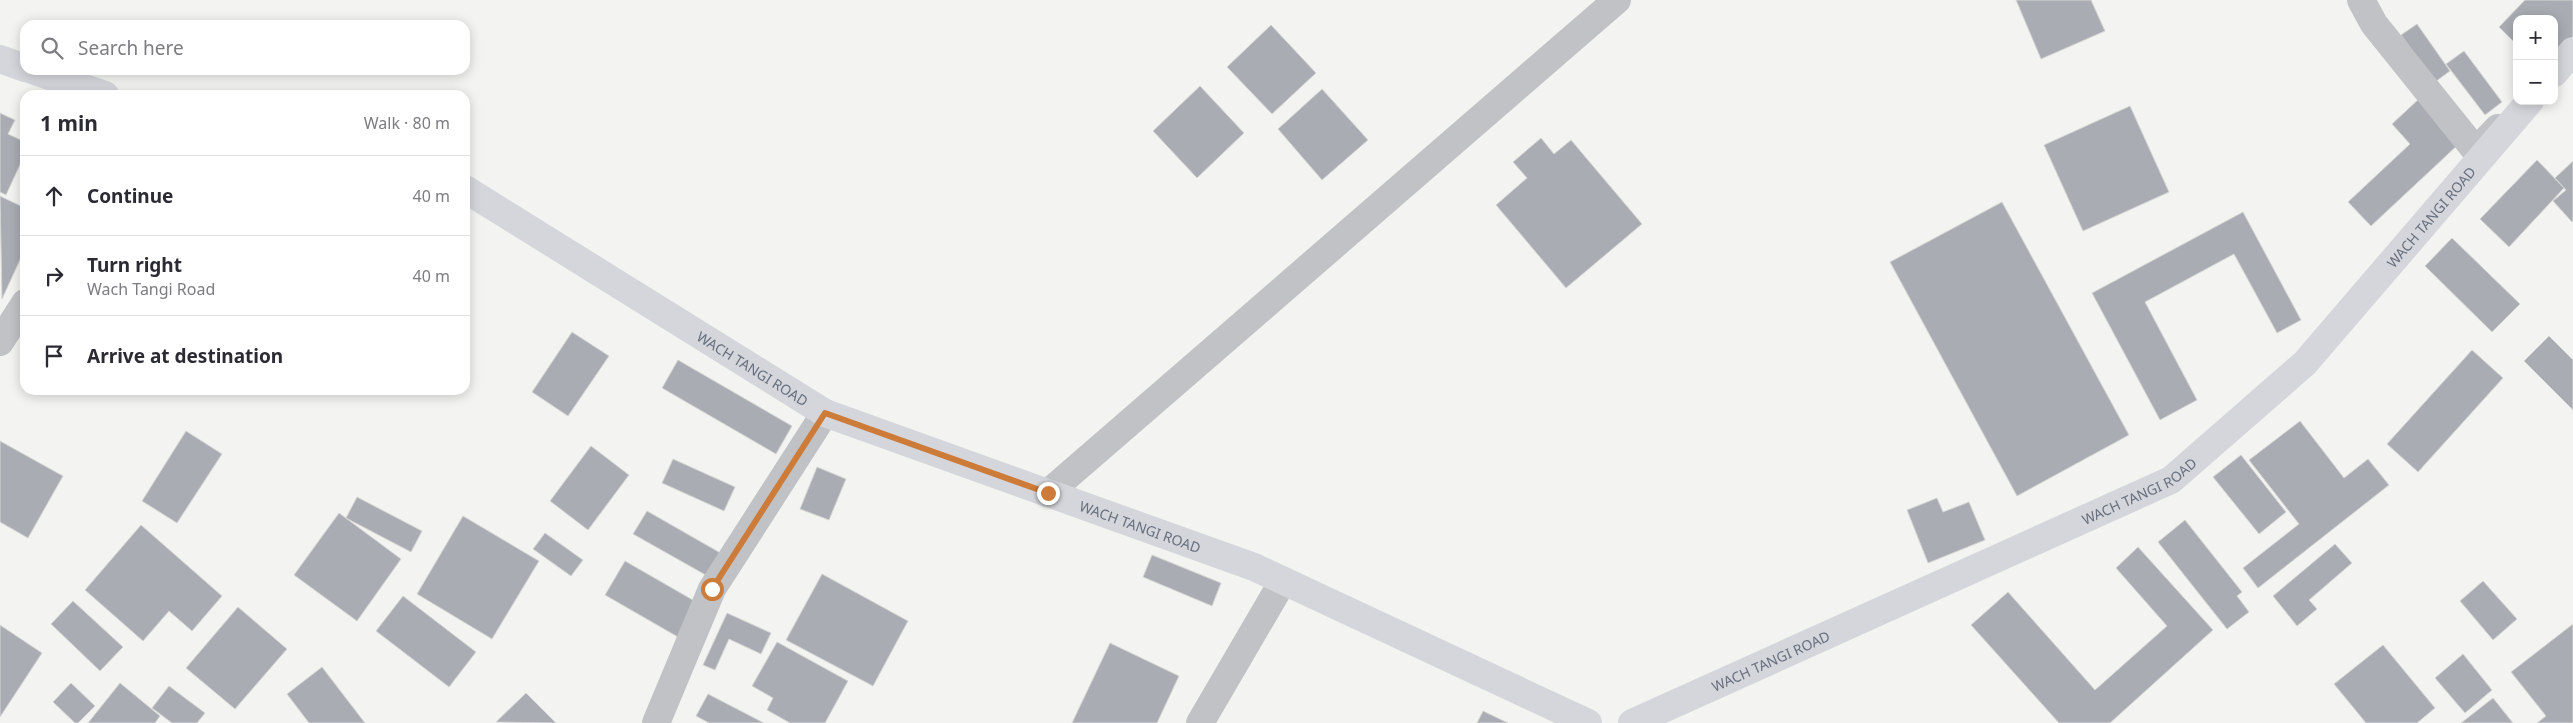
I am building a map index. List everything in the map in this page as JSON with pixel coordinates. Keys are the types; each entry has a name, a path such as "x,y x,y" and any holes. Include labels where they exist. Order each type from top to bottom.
{"main road":[{"path":"2558,67 2573,51"},
{"path":"0,59 20,66"},
{"path":"47,75 90,90"},
{"name":"WACH TANGI ROAD","path":"1632,723 2171,480 2305,364 2527,105"},
{"name":"WACH TANGI ROAD","path":"470,191 825,413 1254,567 1588,723"}],"street":[{"path":"1048,493 1617,0"},
{"path":"2361,0 2374,24 2476,151 2520,105"},
{"path":"0,342 20,311"},
{"path":"656,723 712,589 825,413"},
{"path":"1200,723 1284,581"}],"building":[{"path":"2016,0 2091,0 2105,31 2041,59"},
{"path":"2525,0 2573,0 2573,36 2558,51 2558,15 2513,15 2513,41 2499,27"},
{"path":"2417,24 2450,71 2435,82 2401,35"},
{"path":"1271,25 1316,73 1272,114 1227,67"},
{"path":"2464,51 2502,102 2485,115 2446,64"},
{"path":"1200,86 1244,133 1197,178 1153,131"},
{"path":"1322,89 1368,140 1322,180 1278,129"},
{"path":"2421,97 2462,141 2371,226 2348,202 2410,144 2392,124"},
{"path":"2130,106 2169,192 2083,231 2044,145"},
{"path":"0,113 15,120 8,134 20,140 20,165 6,195 0,192"},
{"path":"1541,138 1554,154 1571,140 1642,224 1566,288 1496,205 1527,178 1513,162"},
{"path":"2537,160 2564,188 2509,247 2480,219"},
{"path":"2573,161 2572,222 2553,201 2566,190 2555,178"},
{"path":"0,196 20,206 20,260 2,299"},
{"path":"2002,202 2129,435 2017,496 1890,262"},
{"path":"2243,212 2301,320 2277,333 2234,254 2145,302 2197,400 2160,420 2092,293"},
{"path":"2452,238 2520,304 2492,332 2425,266"},
{"path":"572,332 609,356 568,416 532,392"},
{"path":"2549,336 2573,360 2573,410 2524,361"},
{"path":"2472,350 2503,378 2418,472 2387,444"},
{"path":"678,360 792,426 776,454 662,388"},
{"path":"2300,421 2344,478 2368,459 2389,485 2258,588 2243,568 2299,524 2249,460"},
{"path":"186,431 222,454 177,523 142,501"},
{"path":"0,441 63,476 28,538 0,522"},
{"path":"591,446 629,475 588,530 550,501"},
{"path":"2241,455 2286,512 2259,534 2213,477"},
{"path":"673,459 735,487 724,511 662,483"},
{"path":"817,467 846,479 829,520 800,509"},
{"path":"357,497 422,531 411,552 346,518"},
{"path":"1937,498 1943,512 1969,502 1985,540 1928,563 1907,510"},
{"path":"647,511 724,555 711,578 633,534"},
{"path":"339,513 401,559 357,621 294,575"},
{"path":"463,516 539,561 492,639 417,594"},
{"path":"2185,520 2242,592 2237,596 2249,612 2227,629 2158,542"},
{"path":"141,525 222,596 192,631 169,611 143,641 85,590"},
{"path":"545,533 583,560 571,576 533,549"},
{"path":"2335,544 2352,563 2309,600 2317,609 2297,626 2273,596"},
{"path":"2138,547 2213,630 2110,723 2059,723 1971,625 2008,592 2095,690 2167,626 2116,568"},
{"path":"1152,555 1221,583 1212,606 1143,577"},
{"path":"625,561 698,603 678,637 605,595"},
{"path":"822,574 908,621 873,686 786,640"},
{"path":"2483,581 2517,619 2493,640 2460,601"},
{"path":"403,596 476,652 449,687 376,631"},
{"path":"73,601 123,647 100,671 51,624"},
{"path":"238,607 287,649 235,709 186,668"},
{"path":"727,613 771,633 761,654 729,639 715,670 703,665"},
{"path":"2573,624 2573,723 2537,723 2546,716 2511,672"},
{"path":"0,625 42,653 0,717"},
{"path":"777,642 848,681 825,723 790,723 767,710 773,698 752,686"},
{"path":"1110,643 1179,676 1157,723 1072,723"},
{"path":"2383,645 2435,708 2417,723 2366,723 2334,684"},
{"path":"2463,654 2492,690 2465,713 2435,678"},
{"path":"322,667 365,723 309,723 287,694"},
{"path":"71,683 95,706 78,723 75,723 53,702"},
{"path":"120,683 160,716 155,723 88,723"},
{"path":"169,686 205,713 197,723 172,723 152,708"},
{"path":"526,693 556,723 496,722"},
{"path":"708,694 764,723 709,723 696,716"},
{"path":"2493,698 2513,723 2461,723"},
{"path":"1483,711 1508,723 1477,723"}],"route":[{"path":"712,589 825,413 1048,493"}]}
